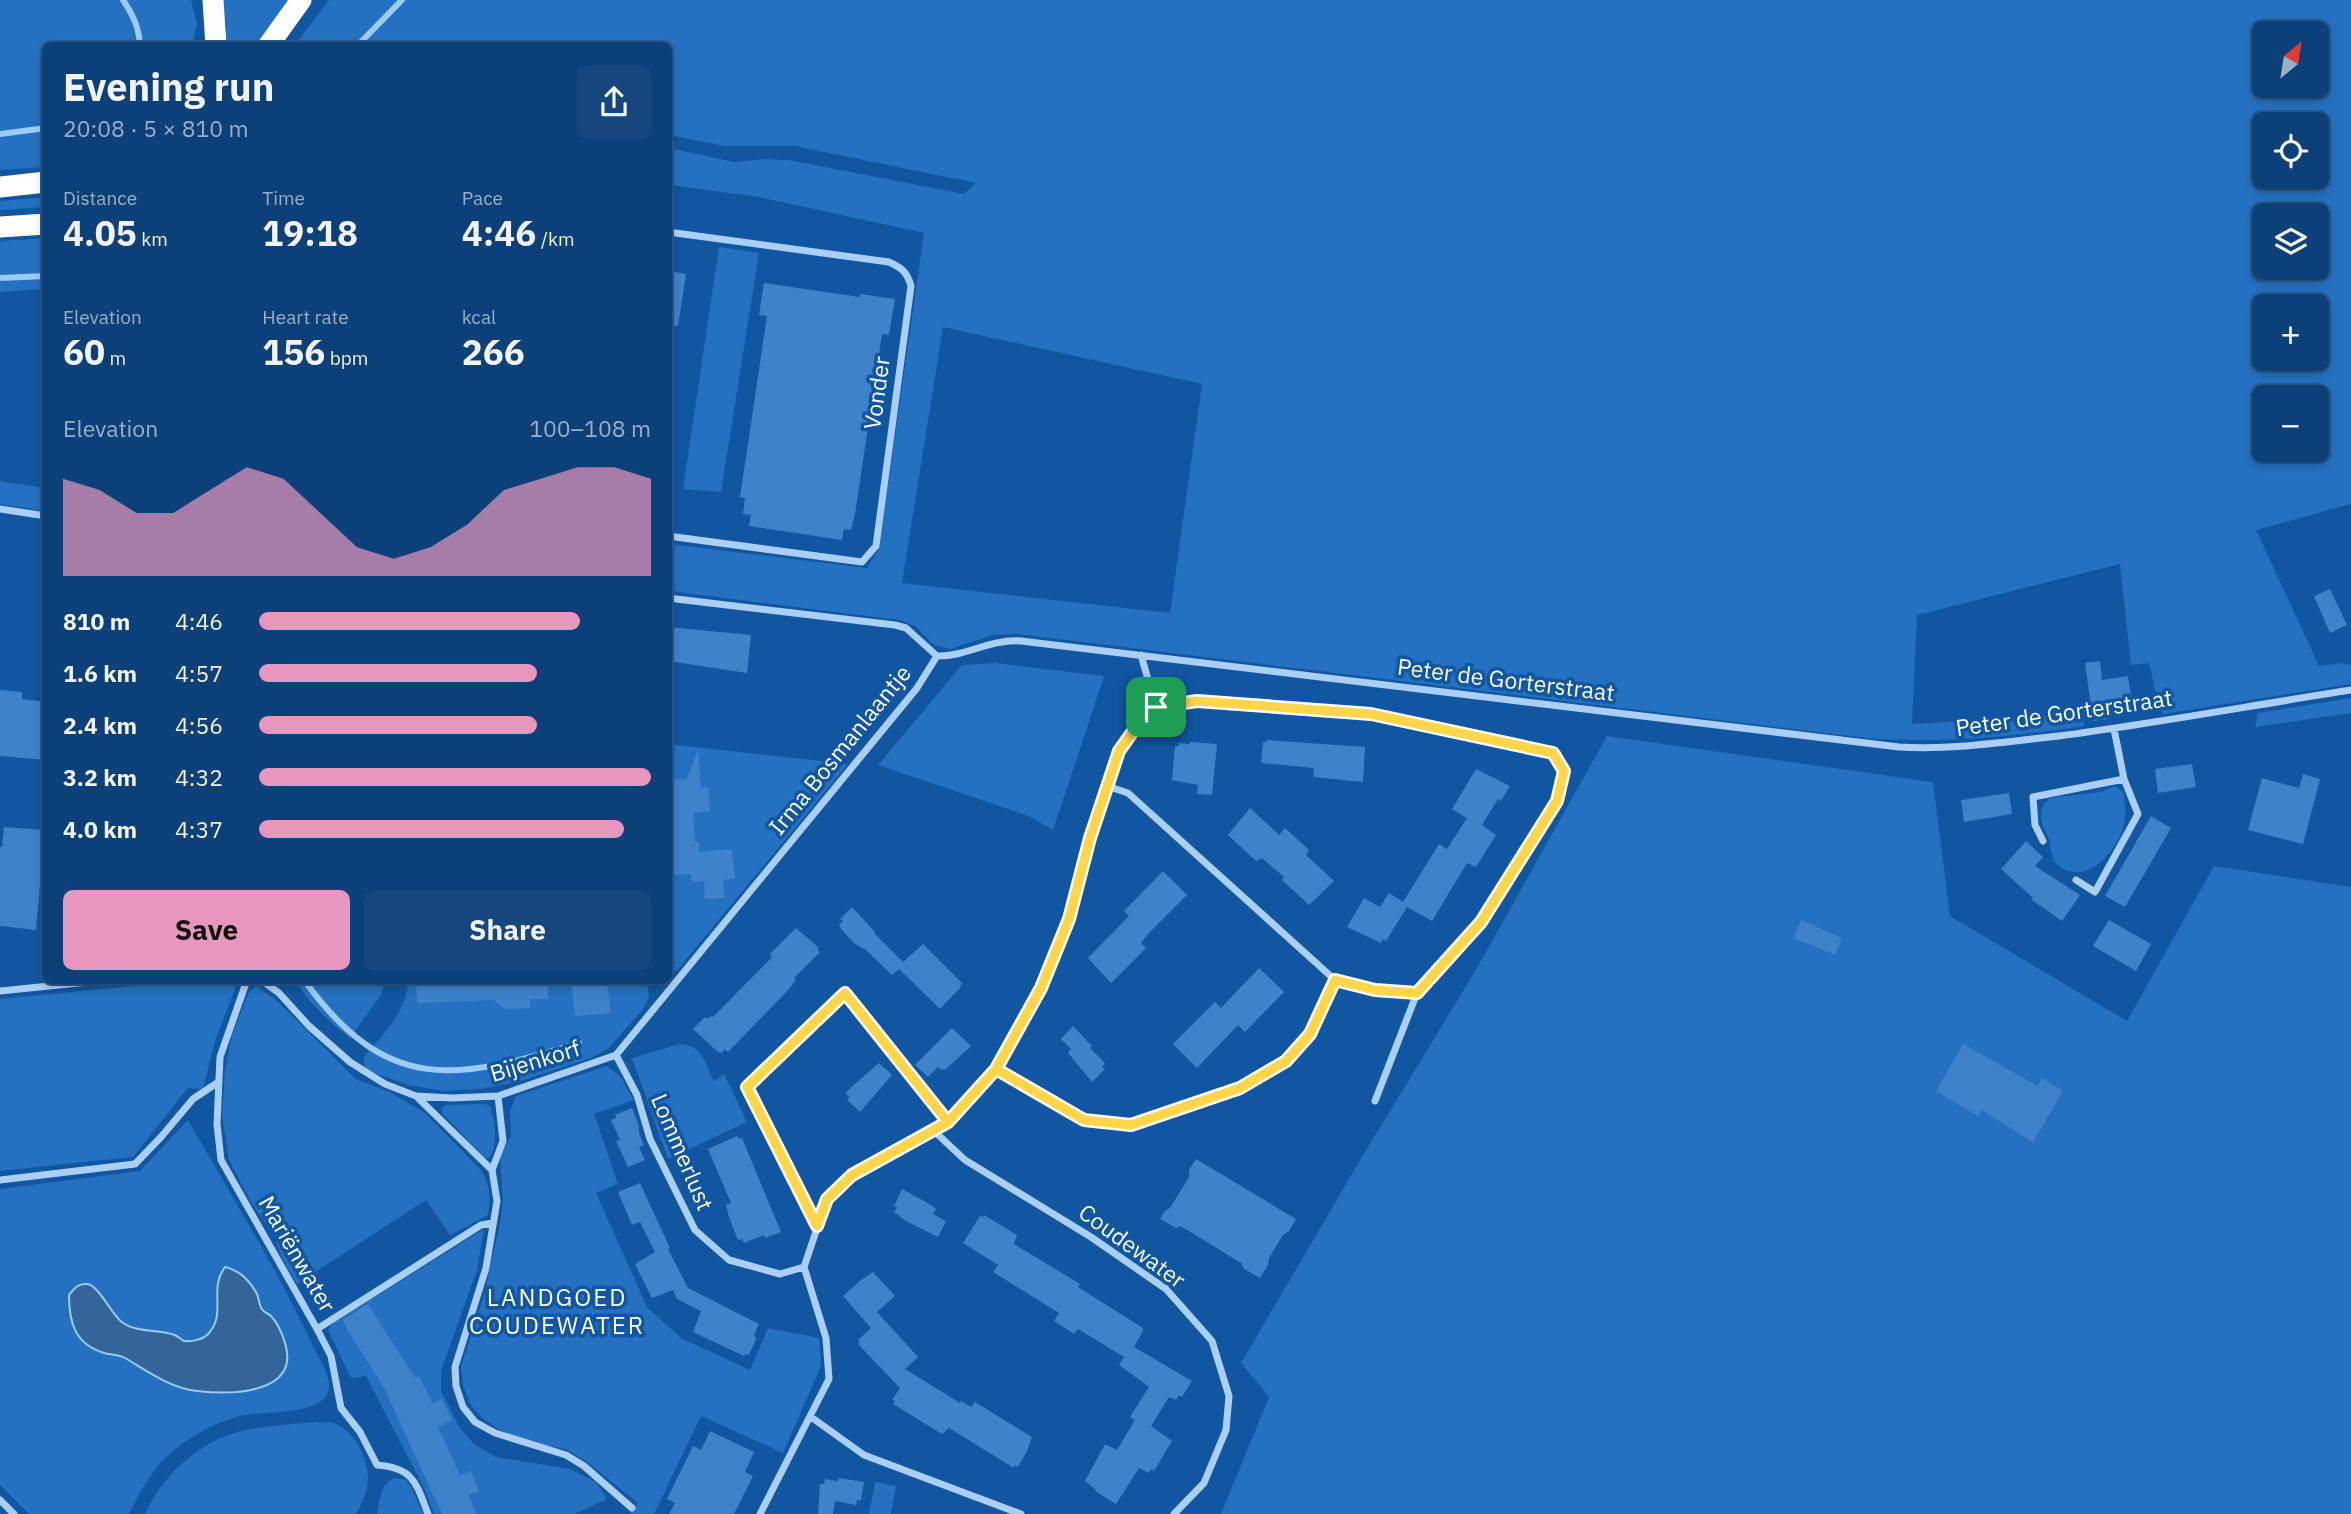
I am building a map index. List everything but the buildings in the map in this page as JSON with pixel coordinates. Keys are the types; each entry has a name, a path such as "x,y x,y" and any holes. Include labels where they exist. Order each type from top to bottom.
{"highway":[{"path":"213,0 216,42"},
{"path":"271,42 301,0"},
{"path":"0,187 42,182"},
{"path":"0,227 42,224"}],"street":[{"name":"Vonder","path":"672,233 889,262 902,268 911,286 876,546 862,562 672,537"},
{"path":"0,509 42,515"},
{"path":"672,597 895,625 906,628 937,656"},
{"name":"Peter de Gorterstraat","path":"937,656 958,654 988,643 1007,640 1899,747 1937,749 2114,729 2351,690"},
{"path":"1141,655 1156,707"},
{"name":"Irma Bosmanlaantje","path":"770,866 918,688 937,656"},
{"path":"760,1514 829,1379 826,1338 804,1267 827,1199 852,1175 948,1122 996,1069 1041,988 1069,919 1090,838 1119,751 1146,713 1156,707 1197,701 1371,714 1553,753 1564,771 1557,801 1481,922 1417,993 1375,1101"},
{"path":"2076,880 2095,892 2138,814 2124,779 2114,729"},
{"path":"2043,841 2035,825 2032,797 2124,779"},
{"path":"1107,786 1128,793 1335,980 1375,990 1417,993"},
{"name":"Bijenkorf","path":"672,984 770,866"},
{"path":"996,1069 1084,1120 1131,1125 1240,1088 1286,1061 1310,1034 1335,980"},
{"path":"0,991 69,984"},
{"name":"Mariënwater","path":"246,984 220,1057 216,1124 221,1160 331,1356 341,1408 360,1432 377,1465 392,1466 408,1473 428,1514"},
{"name":"Bijenkorf","path":"267,984 350,1062 385,1084 416,1096 452,1098 498,1096 616,1055 672,984"},
{"path":"817,1226 747,1087 845,993 948,1122"},
{"name":"Lommerlust","path":"616,1055 637,1095 650,1139 695,1230 729,1260 780,1274 804,1267"},
{"path":"0,1180 135,1164 192,1099 217,1083"},
{"path":"416,1096 492,1170"},
{"path":"498,1096 503,1141 492,1170 497,1202 486,1268 455,1367 456,1386 463,1407 475,1422 495,1433 566,1455 604,1482 632,1508"},
{"name":"Coudewater","path":"934,1130 965,1160 1091,1237 1166,1289 1212,1341 1229,1396 1226,1430 1204,1483 1174,1514"},
{"path":"317,1329 481,1225 493,1223"},
{"path":"811,1417 864,1455 1021,1514"},
{"path":"0,1500 14,1514"}],"shaded area":[{"path":"0,0 191,0 197,24 193,42 42,42 42,167 0,170"},
{"path":"222,0 292,0 262,42 223,42 226,25"},
{"path":"329,0 2351,0 2351,504 2256,530 2319,666 2341,663 2351,665 2351,684 2163,714 2149,663 2131,665 2120,564 1917,615 1912,724 2084,714 2084,726 1948,740 1866,738 1018,634 993,635 950,649 934,645 915,626 900,620 672,591 672,544 867,568 879,549 924,233 759,197 672,185 672,149 734,162 789,160 964,194 976,183 795,146 725,146 672,136 672,42 297,42","holes":["943,327 1202,384 1170,613 902,583"]},
{"path":"42,197 42,207 0,210 0,201"},
{"path":"42,238 42,289 0,292 0,241"},
{"path":"719,247 759,253 721,492 683,489"},
{"path":"0,481 42,488 42,511 0,504"},
{"path":"996,663 1104,676 1053,830 1031,817 878,765 962,665"},
{"path":"2351,698 2351,713 2255,727 2258,713"},
{"path":"1607,736 1933,782 1950,916 2127,1021 2214,866 2351,887 2351,1514 1221,1514 1269,1397 1241,1363 1477,968"},
{"path":"672,744 848,764 678,969 673,972"},
{"path":"2115,786 2123,792 2125,804 2124,824 2117,842 2096,866 2078,872 2061,868 2053,859 2042,823 2043,806 2050,798 2101,792"},
{"path":"152,984 235,984 215,1041 203,1089 188,1088 133,1157 0,1171 0,999"},
{"path":"298,984 384,984 381,995 350,1038 307,997"},
{"path":"408,984 647,984 649,997 643,1009 609,1048 591,1058 518,1082 480,1089 444,1091 408,1085 372,1072 364,1066 364,1057 399,1012"},
{"path":"256,986 276,1000 357,1080 390,1092 425,1113 482,1171 489,1192 488,1215 450,1235 426,1200 297,1284 282,1258 275,1238 251,1202 229,1160 222,1115 225,1070 232,1035 249,992"},
{"path":"680,1044 688,1045 699,1052 714,1081 724,1074 747,1122 668,1159 632,1058"},
{"path":"607,1066 620,1076 634,1100 594,1114 618,1184 596,1193 647,1307 681,1338 750,1370 768,1328 819,1338 821,1366 783,1453 701,1416 654,1514 630,1514 638,1503 568,1450 519,1439 481,1417 470,1404 463,1385 461,1366 483,1299 500,1224 503,1201 500,1156 511,1136 510,1111 516,1096"},
{"path":"445,1105 490,1106 495,1132 494,1146 489,1158 485,1158 442,1113"},
{"path":"188,1120 285,1290 324,1367 329,1387 326,1396 307,1408 232,1418 208,1428 184,1443 156,1468 129,1514 29,1514 0,1485 0,1189 140,1171","holes":["235,1269 251,1285 270,1316 265,1386 233,1393 194,1391 158,1379 121,1355 94,1287 121,1321 131,1327 193,1341 201,1339 212,1327 216,1318 216,1292"]},
{"path":"484,1229 477,1270 441,1371 441,1391 460,1428 474,1444 496,1457 570,1469 596,1482 607,1499 574,1514 434,1514 424,1488 366,1376 351,1378 328,1330 332,1324"},
{"path":"225,1267 239,1273 251,1285 263,1311 275,1321 285,1343 287,1360 283,1373 260,1388 211,1392 177,1386 122,1357 94,1349 80,1338 72,1323 69,1295 79,1285 87,1284 96,1290 123,1323 129,1326 169,1333 184,1341 201,1338 209,1333 217,1317 218,1284"},
{"path":"316,1422 333,1423 345,1430 355,1440 365,1459 367,1486 356,1514 145,1514 175,1470 188,1458 218,1439 251,1429"},
{"path":"394,1478 406,1480 423,1514 377,1514 383,1489"},
{"path":"875,1482 896,1486 891,1514 869,1514"}],"waterway":[{"path":"123,0 135,22 139,42"},
{"path":"361,42 402,0"},
{"path":"0,134 42,129"},
{"path":"0,278 42,276"},
{"path":"307,984 335,1018 365,1044 395,1061 427,1069 460,1070 496,1065 579,1043"}],"district":[{"name":"LANDGOED COUDEWATER","path":"557,1312"}],"route":[{"path":"1156,707 1146,713 1119,751 1090,838 1069,919 1041,988 996,1069 948,1122 852,1175 827,1199 817,1226 747,1087 845,993 948,1122 996,1069 1084,1120 1131,1125 1183,1109 1240,1088 1286,1061 1310,1034 1335,980 1375,990 1417,993 1481,922 1557,801 1564,771 1553,753 1371,714 1197,701 1156,707"}]}
